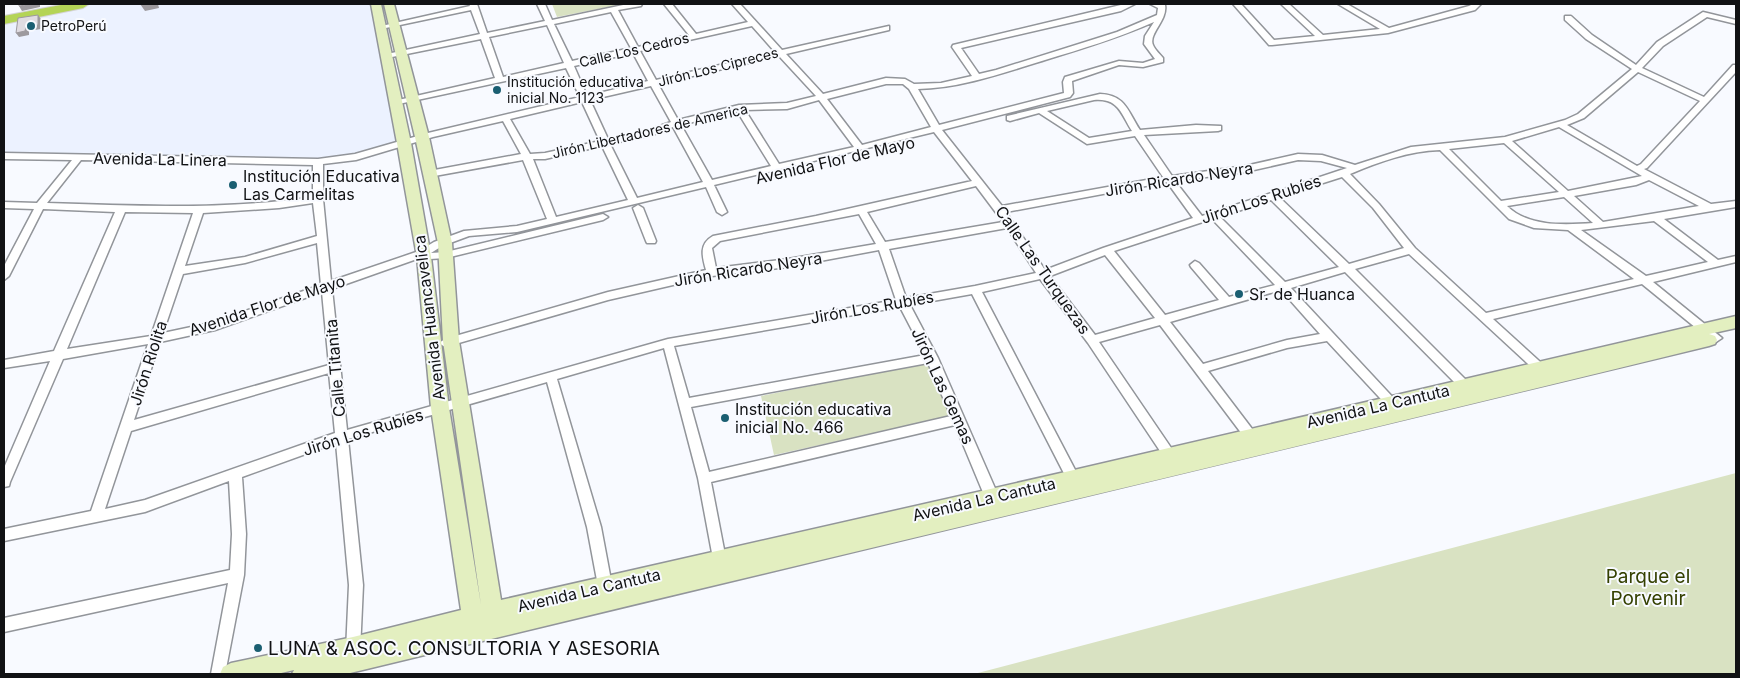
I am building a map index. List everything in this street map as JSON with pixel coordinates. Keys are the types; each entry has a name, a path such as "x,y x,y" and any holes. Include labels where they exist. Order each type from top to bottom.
{"highway":[{"path":"4,20 83,4"}],"main road":[{"name":"Avenida Huancavelica","path":"376,4 387,26 404,102 404,143 419,256 440,408 474,625"},
{"name":"Avenida Huancavelica","path":"387,26 389,4"},
{"name":"Avenida Huancavelica","path":"404,102 422,137 445,249 451,341 459,402 494,619"},
{"name":"Avenida La Cantuta","path":"1711,334 1736,322"},
{"name":"Avenida La Cantuta","path":"230,674 352,655 494,619 1077,485 1711,334 1736,333"},
{"name":"Avenida La Cantuta","path":"303,674 352,655"}],"street":[{"path":"541,4 605,143 636,205 651,241"},
{"path":"394,54 638,4"},
{"path":"668,4 694,36"},
{"path":"736,4 822,98 860,148"},
{"path":"976,77 956,47 1118,9 1131,4"},
{"path":"912,87 941,86 1120,34 1162,15 1162,8 1154,4"},
{"path":"1237,4 1272,43 1388,31 1472,8 1477,4"},
{"path":"1285,4 1320,38"},
{"path":"1342,4 1388,31"},
{"path":"387,26 474,6 500,80"},
{"path":"613,9 676,123 722,212"},
{"name":"Jirón Los Rubíes","path":"4,535 145,506 342,436 668,343 975,290 1043,276 1107,250 1344,173 1373,161 1411,150 1506,140 1561,124 1581,116 1637,70 1660,44 1706,14 1736,22"},
{"name":"Avenida Flor de Mayo","path":"4,364 156,339 211,327 328,285 419,256 938,132 1067,96 1069,93 1068,78 1119,63 1143,65 1160,60 1148,43 1148,36 1162,15"},
{"path":"1568,18 1589,37 1637,70 1704,100"},
{"name":"Calle Los Cedros","path":"404,102 754,23"},
{"name":"Jirón Los Cipreces","path":"404,143 505,117 886,28"},
{"path":"1636,169 1644,166 1736,67"},
{"name":"Jirón Libertadores de America","path":"429,174 527,157 545,156 658,131 676,123 739,108 787,106 886,81 900,81 912,87"},
{"name":"Calle Las Turquezas","path":"912,87 938,132 980,182 1010,224 1043,276 1092,340 1174,461"},
{"name":"Avenida Flor de Mayo","path":"710,187 776,167 860,148 1041,111 1083,99 1108,97 1118,101 1169,179 1199,219"},
{"path":"739,108 751,124 776,167"},
{"path":"1041,111 1087,141 1138,133 1218,128"},
{"path":"505,117 527,157 552,220"},
{"path":"1561,124 1650,177 1708,207"},
{"path":"1506,140 1600,224"},
{"name":"Avenida La Linera","path":"4,156 318,162 356,157 404,143"},
{"path":"1443,148 1512,217 1522,222 1543,226 1570,227 1656,218 1708,207 1736,204"},
{"name":"Jirón Ricardo Neyra","path":"1000,210 1169,179 1245,169 1304,156 1322,158 1356,168"},
{"path":"4,276 40,206 79,157"},
{"name":"Calle Titanita","path":"318,162 318,199 328,285 356,585 352,655"},
{"path":"1344,173 1376,206 1411,250 1546,374"},
{"path":"1500,204 1636,182 1650,177"},
{"path":"712,272 706,254 707,247 710,242 717,238 862,211 980,182"},
{"path":"1272,196 1471,392"},
{"path":"4,205 199,211 282,206 318,199"},
{"name":"Avenida Flor de Mayo","path":"445,249 468,234 517,229 552,220 636,205"},
{"path":"4,482 121,210"},
{"name":"Jirón Riolita","path":"96,516 199,211"},
{"name":"Jirón Las Gemas","path":"862,211 883,246 902,302 932,358 994,503"},
{"path":"1214,215 1397,409"},
{"path":"1656,218 1716,263"},
{"name":"Jirón Ricardo Neyra","path":"432,348 608,296 712,272 788,263 1010,224"},
{"path":"1570,227 1711,334"},
{"path":"180,271 244,260 322,238"},
{"path":"1107,250 1201,369 1255,442"},
{"path":"1092,340 1411,250"},
{"path":"1485,317 1736,259"},
{"path":"1194,265 1227,302"},
{"path":"975,290 1077,485"},
{"path":"1201,369 1287,344 1329,336"},
{"path":"668,343 704,478 720,568"},
{"path":"684,404 932,358"},
{"path":"127,427 335,367"},
{"path":"551,377 594,527 606,594"},
{"path":"704,478 959,419"},
{"path":"218,674 237,575 240,534 235,474"},
{"path":"4,625 237,575"}],"shaded area":[{"path":"91,4 374,4 401,143 366,152 317,160 4,154 4,22"}],"green space":[{"path":"552,4 623,4 557,17"},
{"path":"928,362 952,416 774,455 761,396"},
{"name":"Parque el Porvenir","path":"1736,473 1736,674 974,674"}],"building":[{"path":"38,15 38,25 26,27 25,31 16,33 18,18"}],"place":[{"name":"PetroPerú","path":"31,26"},
{"name":"Institución educativa inicial No. 1123","path":"497,90"},
{"name":"Institución Educativa Las Carmelitas","path":"233,185"},
{"name":"Sr. de Huanca","path":"1239,294"},
{"name":"Institución educativa inicial No. 466","path":"725,418"},
{"name":"LUNA & ASOC. CONSULTORIA Y ASESORIA","path":"258,648"}]}
